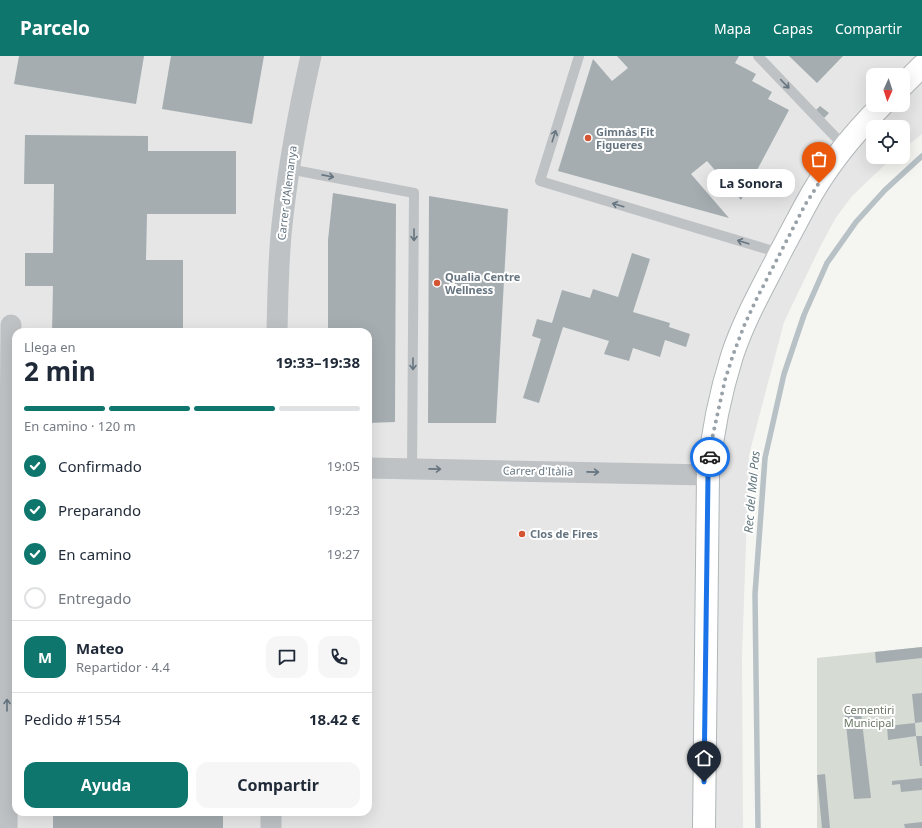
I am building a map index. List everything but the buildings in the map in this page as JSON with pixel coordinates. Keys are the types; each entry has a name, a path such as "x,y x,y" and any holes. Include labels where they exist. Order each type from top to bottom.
{"main road":[{"path":"910,78 922,66"},
{"path":"704,828 708,475 714,432 725,380 744,326 805,205 825,172 844,146 876,112"}],"street":[{"name":"Carrer d'Alemanya","path":"277,328 283,217 299,109 311,56"},
{"path":"6,828 8,736 8,468 11,324"},
{"name":"Carrer d'Itàlia","path":"372,468 708,475"},
{"path":"271,816 271,828"}],"lane":[{"path":"579,56 540,181 780,253"},
{"path":"758,56 844,146"},
{"path":"289,169 414,193 412,469"}],"shaded area":[{"path":"0,56 922,56 922,134 910,143 910,120 866,120 866,164 886,164 852,196 835,219 784,322 749,455 742,657 743,828 0,828"}],"green space":[{"name":"Cementiri Municipal","path":"922,647 922,828 817,828 817,658"}],"waterway":[{"name":"Rec del Mal Pas","path":"758,828 755,594 765,458 784,374 804,315 827,263 856,222 885,190 922,156"}],"way so far":[{"path":"710,457 712,439 725,380 744,326 805,205 819,183"}],"place":[{"name":"Gimnàs Fit Figueres","path":"588,138"},
{"name":"La Sonora","path":"819,183"},
{"name":"Qualia Centre Wellness","path":"437,283"},
{"name":"Clos de Fires","path":"522,534"}],"route":[{"path":"704,782 708,475 710,457"}]}
